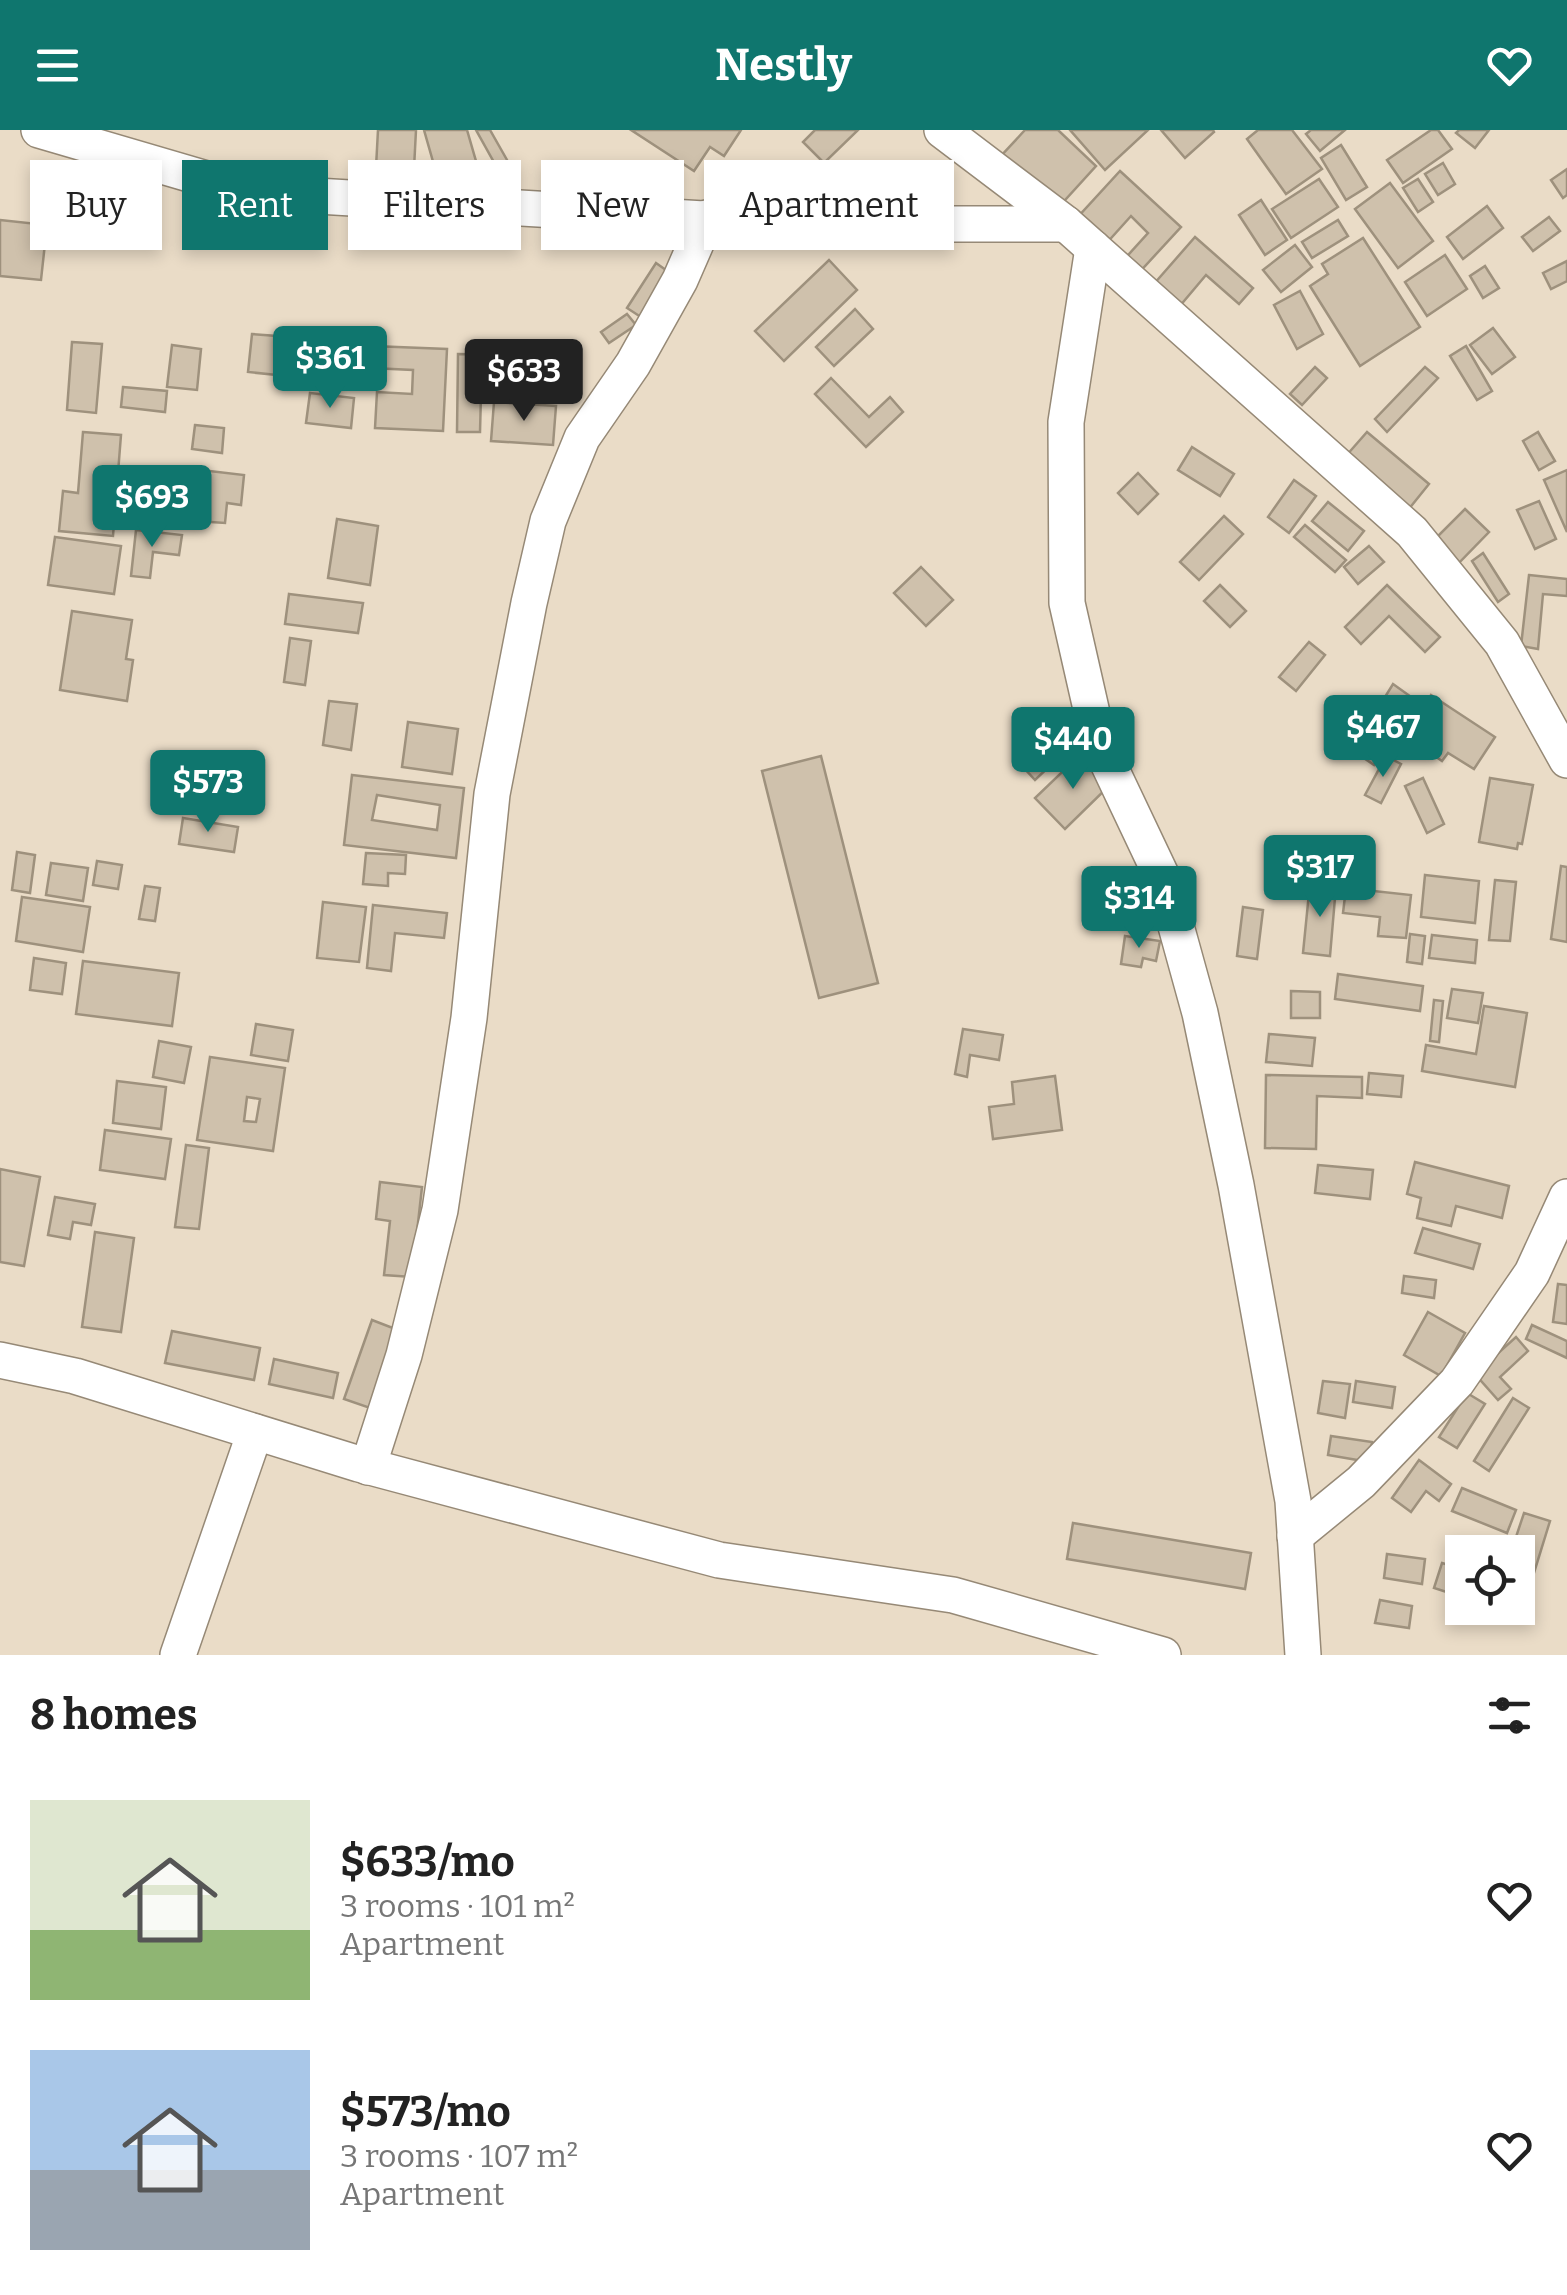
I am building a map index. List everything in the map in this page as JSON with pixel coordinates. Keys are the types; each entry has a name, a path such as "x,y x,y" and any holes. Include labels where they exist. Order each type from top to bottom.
{"street":[{"path":"39,130 252,192 704,218"},
{"path":"942,130 1066,224 1412,532 1502,643 1567,760"},
{"path":"954,224 1066,224"},
{"path":"368,1467 404,1355 440,1210 469,1018 492,794 548,521 582,438 634,364 680,280 704,225"},
{"path":"1093,248 1066,422 1067,603 1099,744 1163,879 1200,1014 1236,1185 1293,1501 1304,1655"},
{"path":"1295,1536 1361,1482 1457,1382 1532,1273 1567,1196"},
{"path":"0,1360 75,1376 368,1467 719,1560 952,1596 1163,1655"},
{"path":"178,1655 256,1432"}],"building":[{"path":"378,130 416,130 414,160 376,160"},
{"path":"424,130 467,130 476,160 433,160"},
{"path":"476,130 490,130 507,160 493,160"},
{"path":"631,130 741,130 724,156 710,147 694,171 684,164 684,160 677,160"},
{"path":"815,130 858,130 827,160 821,160 803,142"},
{"path":"1025,130 1058,130 1096,166 1056,210 1000,157"},
{"path":"1070,130 1148,130 1105,170"},
{"path":"1161,130 1213,130 1214,132 1185,158"},
{"path":"1258,130 1292,130 1322,169 1286,194 1247,139"},
{"path":"1311,130 1345,130 1320,151 1306,134"},
{"path":"1431,130 1438,130 1452,149 1403,183 1387,160"},
{"path":"1489,130 1475,148 1456,133"},
{"path":"1341,145 1367,187 1346,200 1321,158"},
{"path":"1443,163 1455,184 1438,195 1425,174"},
{"path":"1567,169 1567,195 1563,198 1551,180"},
{"path":"1120,171 1181,227 1135,277 1120,264 1148,233 1131,216 1104,246 1076,219"},
{"path":"1319,179 1338,207 1291,238 1272,209"},
{"path":"1418,179 1433,202 1418,212 1403,188"},
{"path":"1390,183 1433,241 1398,268 1355,209"},
{"path":"1261,200 1287,240 1265,255 1239,215"},
{"path":"1487,206 1503,228 1463,259 1447,237"},
{"path":"1549,217 1560,231 1533,251 1522,237"},
{"path":"0,220 30,223 30,250 44,250 41,280 0,276"},
{"path":"1338,220 1348,236 1312,258 1302,242"},
{"path":"1195,237 1253,288 1239,304 1206,275 1179,307 1153,285"},
{"path":"1363,238 1420,327 1360,366 1310,286 1328,274 1322,264"},
{"path":"1295,245 1312,267 1281,292 1263,270"},
{"path":"1445,255 1467,289 1427,316 1405,282"},
{"path":"829,260 857,290 784,361 755,331"},
{"path":"1567,261 1567,281 1551,289 1543,273"},
{"path":"656,263 673,275 644,319 627,308"},
{"path":"1485,266 1499,288 1483,298 1470,276"},
{"path":"1300,291 1323,334 1297,349 1274,305"},
{"path":"855,309 873,329 834,366 816,347"},
{"path":"627,314 636,325 609,343 601,332"},
{"path":"1493,328 1515,357 1492,374 1470,345"},
{"path":"252,334 290,337 286,376 248,372"},
{"path":"72,342 102,344 96,413 67,410"},
{"path":"172,345 201,349 197,390 167,387"},
{"path":"372,346 447,349 443,431 375,428 377,392 412,394 413,370 371,368"},
{"path":"1466,346 1492,391 1477,400 1450,356"},
{"path":"458,354 556,356 555,396 481,394 480,432 457,432"},
{"path":"1315,367 1327,378 1302,405 1290,394"},
{"path":"1425,367 1438,378 1387,432 1375,419"},
{"path":"831,378 869,417 890,397 903,412 866,447 815,394"},
{"path":"123,387 167,391 165,412 121,407"},
{"path":"310,393 354,398 351,428 306,423"},
{"path":"494,402 556,406 553,445 491,441"},
{"path":"195,425 224,428 222,453 192,449"},
{"path":"83,432 121,435 113,536 59,531 63,491 78,493"},
{"path":"1367,432 1429,484 1408,510 1345,457"},
{"path":"1538,432 1555,461 1539,470 1523,441"},
{"path":"1192,447 1234,474 1220,496 1178,470"},
{"path":"201,470 244,475 241,505 227,503 225,523 196,521"},
{"path":"1567,470 1567,532 1544,480"},
{"path":"1138,473 1158,494 1138,514 1118,493"},
{"path":"1294,480 1316,496 1289,533 1268,517"},
{"path":"1539,501 1556,539 1535,549 1517,510"},
{"path":"1328,502 1364,531 1348,551 1312,521"},
{"path":"1465,509 1489,532 1452,570 1428,546"},
{"path":"1224,516 1243,534 1199,580 1180,562"},
{"path":"337,519 378,526 370,585 328,578"},
{"path":"1305,525 1346,560 1335,572 1294,537"},
{"path":"136,530 182,535 179,555 153,552 150,578 131,576"},
{"path":"55,537 121,546 114,594 48,585"},
{"path":"1369,546 1384,562 1358,584 1344,567"},
{"path":"1483,553 1509,594 1498,602 1472,561"},
{"path":"921,567 953,600 926,626 894,593"},
{"path":"1529,575 1567,579 1567,596 1543,594 1538,649 1521,646"},
{"path":"1220,585 1246,611 1230,627 1204,601"},
{"path":"1387,585 1440,637 1425,652 1389,616 1361,644 1345,627"},
{"path":"289,594 363,603 358,633 285,624"},
{"path":"72,611 132,620 126,659 133,660 127,701 60,690"},
{"path":"290,638 311,641 305,685 284,682"},
{"path":"1309,642 1325,655 1296,691 1279,677"},
{"path":"1393,684 1414,699 1398,724 1377,710"},
{"path":"1431,695 1495,737 1474,769 1448,753 1442,761 1429,752 1434,744 1409,729"},
{"path":"329,701 357,704 351,750 323,745"},
{"path":"1371,721 1393,736 1374,765 1352,750"},
{"path":"408,722 458,729 452,774 402,767"},
{"path":"1059,733 1071,746 1035,780 1024,768"},
{"path":"1081,754 1110,785 1065,829 1035,798"},
{"path":"821,756 878,983 819,998 762,771"},
{"path":"1386,756 1401,764 1381,803 1365,795"},
{"path":"352,775 464,788 456,858 344,845","holes":["377,795 440,805 437,830 372,820"]},
{"path":"1423,778 1444,824 1427,833 1405,786"},
{"path":"1490,778 1533,785 1522,844 1518,843 1517,849 1479,842"},
{"path":"183,818 238,827 234,852 179,844"},
{"path":"17,852 35,855 30,893 12,890"},
{"path":"366,853 406,855 405,874 388,873 388,886 363,884"},
{"path":"97,861 122,865 118,889 93,885"},
{"path":"51,863 88,868 83,901 46,895"},
{"path":"1561,866 1567,867 1567,942 1551,939"},
{"path":"1425,875 1479,881 1475,923 1421,917"},
{"path":"1495,880 1516,882 1510,941 1489,940"},
{"path":"1310,883 1336,886 1330,956 1303,953"},
{"path":"145,886 160,888 155,921 139,919"},
{"path":"1346,888 1411,895 1406,938 1378,936 1380,917 1343,913"},
{"path":"22,897 90,907 83,952 16,941"},
{"path":"323,902 366,907 359,962 317,958"},
{"path":"373,905 447,913 444,938 395,933 391,971 367,968"},
{"path":"1243,907 1263,910 1257,959 1237,956"},
{"path":"1410,934 1425,936 1422,964 1407,962"},
{"path":"1432,935 1477,940 1475,963 1429,958"},
{"path":"1125,936 1160,941 1156,961 1143,958 1141,967 1121,964"},
{"path":"34,958 66,963 62,994 30,990"},
{"path":"83,961 179,973 172,1026 76,1014"},
{"path":"1338,974 1423,986 1420,1011 1335,999"},
{"path":"1452,989 1483,993 1478,1023 1447,1018"},
{"path":"1291,991 1320,992 1320,1018 1291,1018"},
{"path":"1434,1000 1443,1001 1439,1042 1430,1041"},
{"path":"1484,1006 1527,1013 1515,1087 1422,1071 1426,1045 1476,1054"},
{"path":"256,1024 293,1030 288,1061 251,1055"},
{"path":"963,1029 1003,1035 999,1060 970,1055 967,1077 955,1074"},
{"path":"1269,1034 1315,1038 1312,1066 1266,1062"},
{"path":"159,1041 191,1047 184,1083 153,1077"},
{"path":"210,1057 285,1068 273,1151 197,1140","holes":["247,1097 260,1099 256,1122 244,1121"]},
{"path":"1369,1073 1403,1076 1401,1097 1367,1094"},
{"path":"1266,1075 1362,1077 1362,1098 1317,1096 1316,1149 1265,1148"},
{"path":"1055,1076 1062,1130 993,1139 989,1107 1014,1104 1012,1082"},
{"path":"117,1081 166,1087 161,1129 113,1123"},
{"path":"105,1130 171,1139 165,1179 100,1170"},
{"path":"186,1145 209,1148 199,1229 175,1227"},
{"path":"1415,1162 1509,1186 1502,1218 1456,1206 1451,1226 1417,1218 1421,1198 1407,1194"},
{"path":"1318,1165 1373,1170 1370,1199 1315,1193"},
{"path":"0,1169 40,1177 24,1266 0,1262"},
{"path":"380,1182 422,1187 412,1277 384,1275 390,1221 376,1219"},
{"path":"55,1197 95,1204 91,1225 73,1222 70,1239 48,1235"},
{"path":"1423,1228 1480,1244 1473,1269 1415,1253"},
{"path":"95,1232 134,1238 121,1332 82,1327"},
{"path":"1404,1276 1436,1280 1434,1298 1402,1293"},
{"path":"1558,1284 1567,1285 1567,1324 1553,1322"},
{"path":"1428,1312 1465,1333 1441,1376 1404,1355"},
{"path":"372,1320 398,1330 370,1408 344,1399"},
{"path":"1532,1325 1567,1341 1567,1358 1526,1339"},
{"path":"172,1331 260,1348 254,1380 165,1363"},
{"path":"1516,1337 1528,1351 1500,1377 1511,1389 1498,1400 1475,1374"},
{"path":"274,1359 338,1373 333,1398 269,1384"},
{"path":"1323,1381 1350,1384 1345,1418 1318,1413"},
{"path":"1356,1381 1395,1387 1392,1408 1353,1402"},
{"path":"1467,1393 1485,1404 1457,1448 1439,1437"},
{"path":"1513,1398 1529,1408 1489,1471 1474,1461"},
{"path":"1331,1436 1372,1442 1369,1462 1328,1455"},
{"path":"1419,1460 1451,1484 1439,1501 1426,1491 1411,1512 1392,1498"},
{"path":"1462,1488 1516,1510 1507,1533 1452,1511"},
{"path":"1524,1513 1550,1521 1535,1570 1535,1535 1517,1535"},
{"path":"1073,1523 1251,1553 1245,1589 1067,1559"},
{"path":"1387,1554 1425,1559 1422,1584 1384,1578"},
{"path":"1442,1563 1445,1564 1445,1592 1434,1588"},
{"path":"1380,1600 1412,1606 1409,1628 1375,1623"}]}
